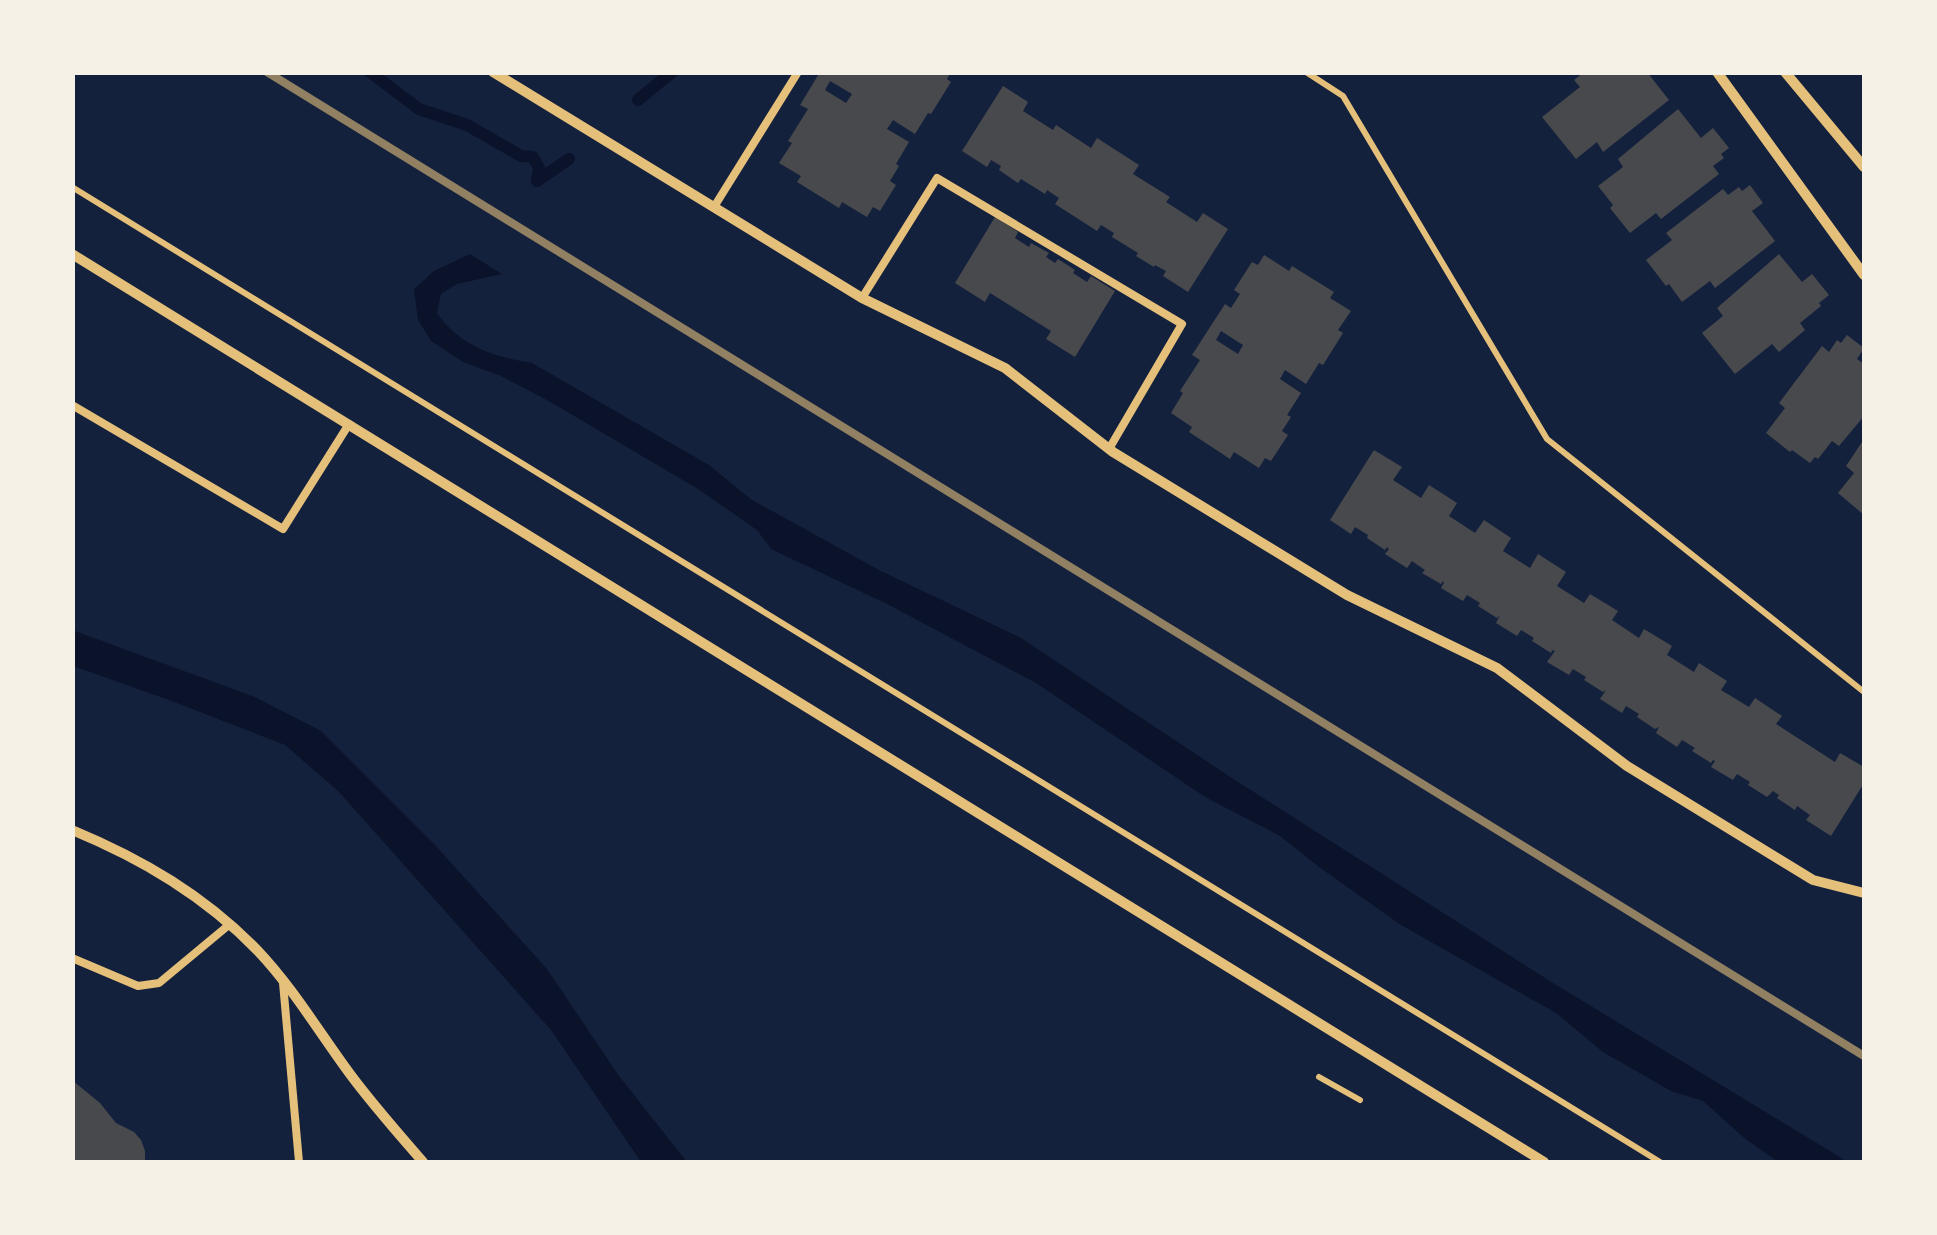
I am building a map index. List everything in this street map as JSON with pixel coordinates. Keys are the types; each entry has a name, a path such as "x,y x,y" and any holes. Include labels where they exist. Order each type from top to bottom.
{"street":[{"path":"494,72 862,298 1006,368 1109,449 1347,596 1497,668 1627,766 1814,880 1864,892"},
{"path":"1717,72 1864,275"},
{"path":"1785,72 1864,167"},
{"path":"72,254 1544,1162"},
{"path":"72,830 155,869 230,924 282,978 350,1074 423,1162"}],"lane":[{"path":"714,207 798,72"},
{"path":"862,298 937,178 1182,324 1109,449"},
{"path":"72,405 283,529 349,424"},
{"path":"72,958 138,986 159,983 230,924"},
{"path":"282,978 299,1162"}],"path":[{"path":"1306,72 1343,96 1547,439 1864,692"},
{"path":"72,187 1660,1162"},
{"path":"1318,1077 1360,1100"}],"water":[{"path":"470,254 502,274 457,284 441,294 437,313 467,342 491,353 532,363 709,465 752,500 881,571 1021,638 1553,983 1848,1162 1778,1162 1703,1101 1671,1091 1603,1052 1556,1013 1401,925 1280,836 1205,797 1036,683 889,605 771,549 757,530 698,489 547,400 463,362 431,341 418,320 414,289 434,271"},
{"path":"72,630 255,697 321,731 435,845 547,969 619,1076 687,1162 641,1162 551,1030 338,791 285,745 73,666"}],"building":[{"path":"820,72 951,72 947,79 951,82 915,134 893,120 887,129 909,142 890,181 896,185 880,211 873,207 867,217 842,202 839,208 797,182 801,176 779,163 808,109 800,105","holes":["830,81 852,94 846,103 825,90"]},
{"path":"1584,72 1647,72 1669,100 1603,152 1597,142 1576,159 1542,117 1580,87 1574,80"},
{"path":"1003,86 1028,102 1023,111 1053,130 1056,125 1091,148 1097,138 1139,165 1133,174 1170,197 1166,202 1197,222 1203,213 1228,229 1188,292 1163,276 1166,271 1136,256 1138,253 1112,237 1114,233 1101,225 1097,231 1055,204 1059,198 1047,190 1045,194 1021,179 1018,183 991,160 987,167 962,151"},
{"path":"1678,109 1701,138 1713,128 1729,148 1713,166 1719,174 1661,219 1656,213 1630,233 1598,186 1623,167 1618,159"},
{"path":"1750,185 1763,203 1752,211 1775,241 1715,288 1710,281 1682,302 1646,260 1672,240 1666,233 1723,189 1728,195"},
{"path":"995,217 1018,232 1015,238 1029,247 1031,243 1049,253 1046,257 1055,263 1058,259 1087,282 1091,276 1115,291 1075,357 1046,339 1051,331 990,293 985,302 955,283"},
{"path":"1779,254 1802,282 1812,274 1829,295 1800,323 1805,330 1779,352 1772,344 1735,374 1702,333 1723,316 1717,308"},
{"path":"1264,255 1289,271 1292,266 1334,292 1330,298 1351,311 1338,330 1343,333 1306,384 1285,370 1280,379 1301,393 1282,431 1288,435 1271,461 1265,458 1259,468 1234,452 1230,459 1189,432 1192,427 1171,413 1200,360 1192,355 1225,304 1231,308 1240,294 1234,290 1252,262 1258,265","holes":["1221,331 1243,345 1238,354 1216,340"]},
{"path":"1847,335 1864,348 1857,359 1864,364 1864,416 1839,446 1832,441 1810,463 1766,433 1785,408 1779,403 1822,346 1829,352 1837,340 1841,343"},
{"path":"1864,439 1864,515 1838,493 1854,473 1846,466"},
{"path":"1374,450 1402,467 1393,480 1421,498 1429,485 1457,503 1449,516 1475,533 1484,520 1511,538 1503,551 1530,568 1538,554 1566,572 1557,586 1584,603 1590,594 1618,611 1612,620 1639,638 1644,629 1672,646 1667,655 1694,672 1699,663 1727,681 1721,690 1749,707 1755,698 1782,716 1776,724 1835,762 1840,753 1864,767 1864,783 1831,836 1806,820 1810,815 1797,806 1795,810 1773,791 1767,797 1737,774 1733,780 1711,767 1715,761 1711,763 1692,751 1695,748 1682,740 1677,747 1656,733 1659,727 1655,729 1637,717 1639,714 1626,706 1622,713 1600,699 1606,690 1603,692 1584,680 1586,677 1573,669 1569,675 1547,662 1555,651 1551,653 1521,630 1517,636 1496,623 1500,615 1497,618 1467,595 1463,601 1441,588 1443,581 1441,584 1422,573 1425,570 1412,561 1407,568 1385,554 1387,547 1385,550 1355,527 1351,534 1330,520"},
{"path":"72,1080 100,1103 116,1123 134,1132 141,1140 145,1162 72,1162"}],"waterway":[{"path":"370,72 419,109 467,125 521,156 533,157 539,168 537,181"},
{"path":"638,100 672,72"},
{"path":"537,181 569,159"}],"railway":[{"path":"267,72 1864,1056"}]}
